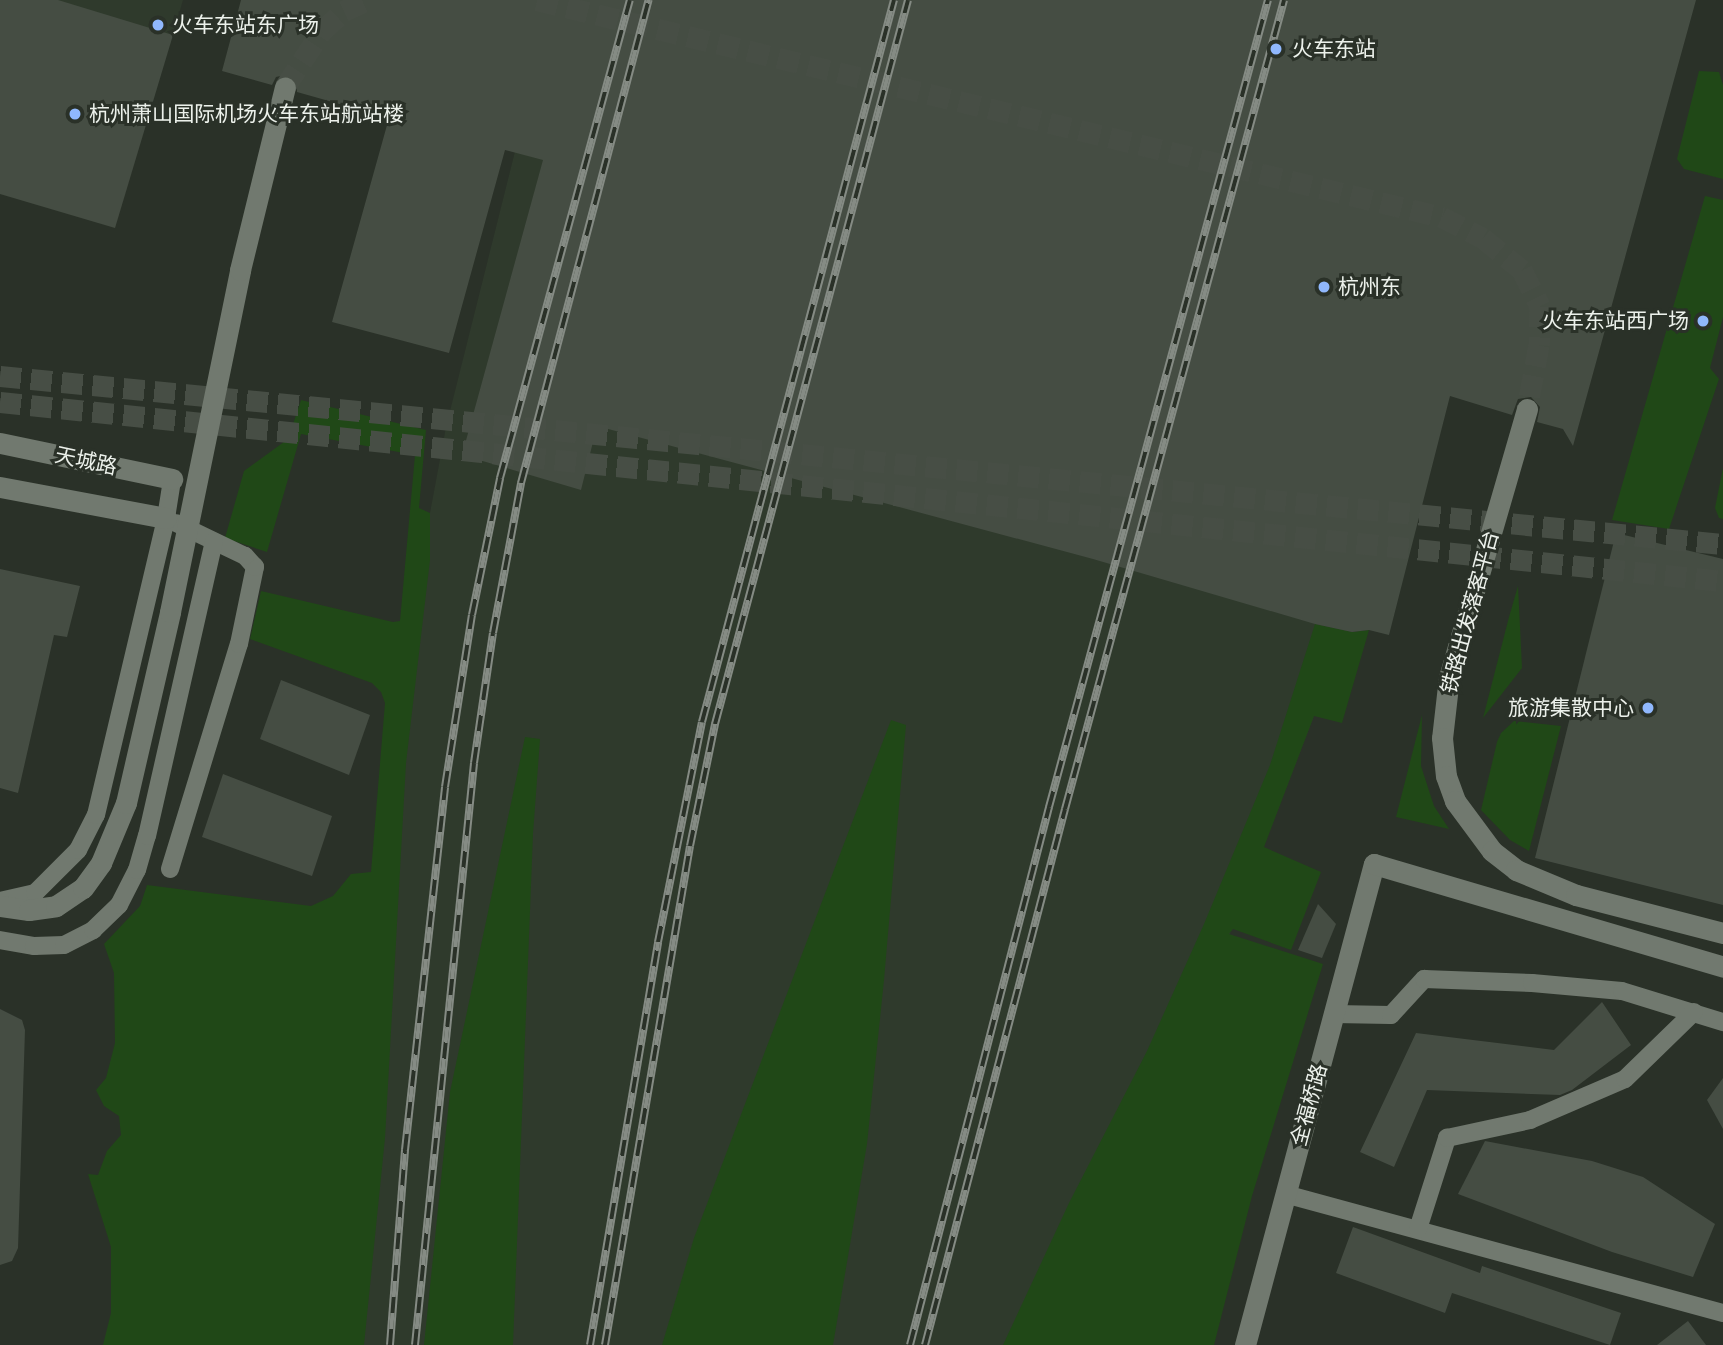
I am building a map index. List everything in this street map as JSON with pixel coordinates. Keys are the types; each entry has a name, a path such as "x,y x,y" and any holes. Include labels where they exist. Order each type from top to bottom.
{"main road":[{"path":"0,903 29,911 56,906 83,888 101,863 125,803 170,612 240,270 285,87"},
{"name":"铁路出发落客平台","path":"1527,409 1449,677 1442,738 1446,776 1455,800 1492,851 1516,870 1576,895 1723,933"},
{"name":"天城路","path":"0,443 172,479"},
{"name":"天城路","path":"0,487 166,518"},
{"name":"全福桥路","path":"1245,1345 1374,864 1723,967"}],"street":[{"path":"0,903 35,893 78,850 96,815 166,518 172,479"},
{"path":"166,518 244,556 255,568 239,644 170,869"},
{"path":"0,940 34,946 64,945 93,930 119,905 137,870 147,836 214,542"},
{"path":"1334,1014 1391,1015 1423,979 1532,983 1622,991 1723,1022"},
{"path":"1418,1229 1447,1138 1531,1120 1625,1079 1694,1012"},
{"path":"1285,1194 1723,1313"}],"shaded area":[{"path":"46,0 183,0 173,35"},
{"path":"553,0 1515,32 1352,632 1314,716 1232,929 1024,1345 340,1345 430,513 446,427"}],"green space":[{"path":"1699,71 1719,72 1723,85 1723,179 1684,169 1677,159"},
{"path":"1705,196 1723,200 1723,317 1710,368 1719,379 1669,529 1612,520"},
{"path":"301,400 426,430 419,508 430,513 430,560 406,763 385,1138 364,1345 103,1345 111,1313 111,1247 88,1174 98,1175 107,1151 121,1135 119,1116 104,1106 96,1090 106,1078 115,1043 114,973 104,944 140,906 147,885 311,906 333,896 351,874 371,872 385,703 381,692 372,683 250,639 261,591 393,622 400,621 415,455 301,434 267,552 225,538 244,471 288,439"},
{"path":"1723,468 1723,519 1719,518 1715,508"},
{"path":"1518,586 1522,668 1483,718 1509,617"},
{"path":"1315,624 1352,632 1369,630 1342,723 1314,716 1264,847 1321,872 1291,950 1233,929 1229,934 1323,964 1252,1196 1214,1345 1003,1345 1069,1203 1147,1051 1204,924 1270,765"},
{"path":"1422,715 1421,766 1434,806 1449,829 1396,817"},
{"path":"891,720 906,725 884,980 867,1144 833,1345 662,1345 694,1238"},
{"path":"1514,721 1561,726 1529,851 1510,840 1481,810 1497,742 1501,733"},
{"path":"525,737 540,739 533,834 513,1345 424,1345 450,1092"}],"building":[{"name":"杭州萧山国际机场火车东站航站楼","path":"0,0 58,0 173,35 115,228 0,194"},
{"path":"241,0 1696,0 1573,446 1563,429 1537,422 1540,407 1531,397 1518,399 1512,415 1450,396 1389,635 1369,630 1352,632 1315,624 1093,559 597,426 581,490 462,455 543,160 505,150 449,353 332,322 389,118 297,92 297,83 289,74 276,77 272,85 222,71"},
{"name":"旅游集散中心","path":"1616,533 1723,559 1723,905 1535,858"},
{"path":"0,569 80,586 67,637 54,635 18,793 0,788"},
{"path":"281,680 370,715 349,775 260,739"},
{"path":"223,774 332,816 312,876 202,837"},
{"path":"1318,904 1336,924 1322,958 1298,950"},
{"path":"1602,1002 1631,1045 1572,1090 1560,1095 1427,1090 1394,1167 1360,1152 1416,1033 1554,1050"},
{"path":"0,1009 22,1020 25,1030 18,1248 12,1261 0,1265"},
{"path":"1723,1078 1723,1129 1707,1100"},
{"path":"1485,1141 1592,1161 1643,1177 1715,1224 1693,1277 1612,1252 1458,1194"},
{"path":"1353,1227 1480,1273 1482,1266 1621,1313 1610,1345 1452,1293 1445,1313 1336,1273"},
{"path":"1688,1321 1706,1345 1657,1345"}],"tunnel":[{"path":"285,87 322,31 344,11 368,0"},
{"path":"537,0 1442,217 1483,238 1522,270 1540,306 1539,345 1527,409"},
{"path":"0,376 1723,544"},
{"path":"0,402 1723,581"}],"railway":[{"path":"390,1345 405,1150 445,787 472,615 500,478 630,0"},
{"path":"415,1345 474,763 493,633 521,483 649,0"},
{"path":"590,1345 658,942 702,722 894,0"},
{"path":"605,1345 690,846 715,724 908,0"},
{"path":"910,1345 1049,807 1268,0"},
{"path":"925,1345 1065,809 1284,0"}],"place":[{"name":"火车东站东广场","path":"158,25"},
{"name":"火车东站","path":"1276,49"},
{"name":"杭州萧山国际机场火车东站航站楼","path":"75,114"},
{"name":"杭州东","path":"1324,287"},
{"name":"火车东站西广场","path":"1703,321"},
{"name":"旅游集散中心","path":"1648,708"}]}
